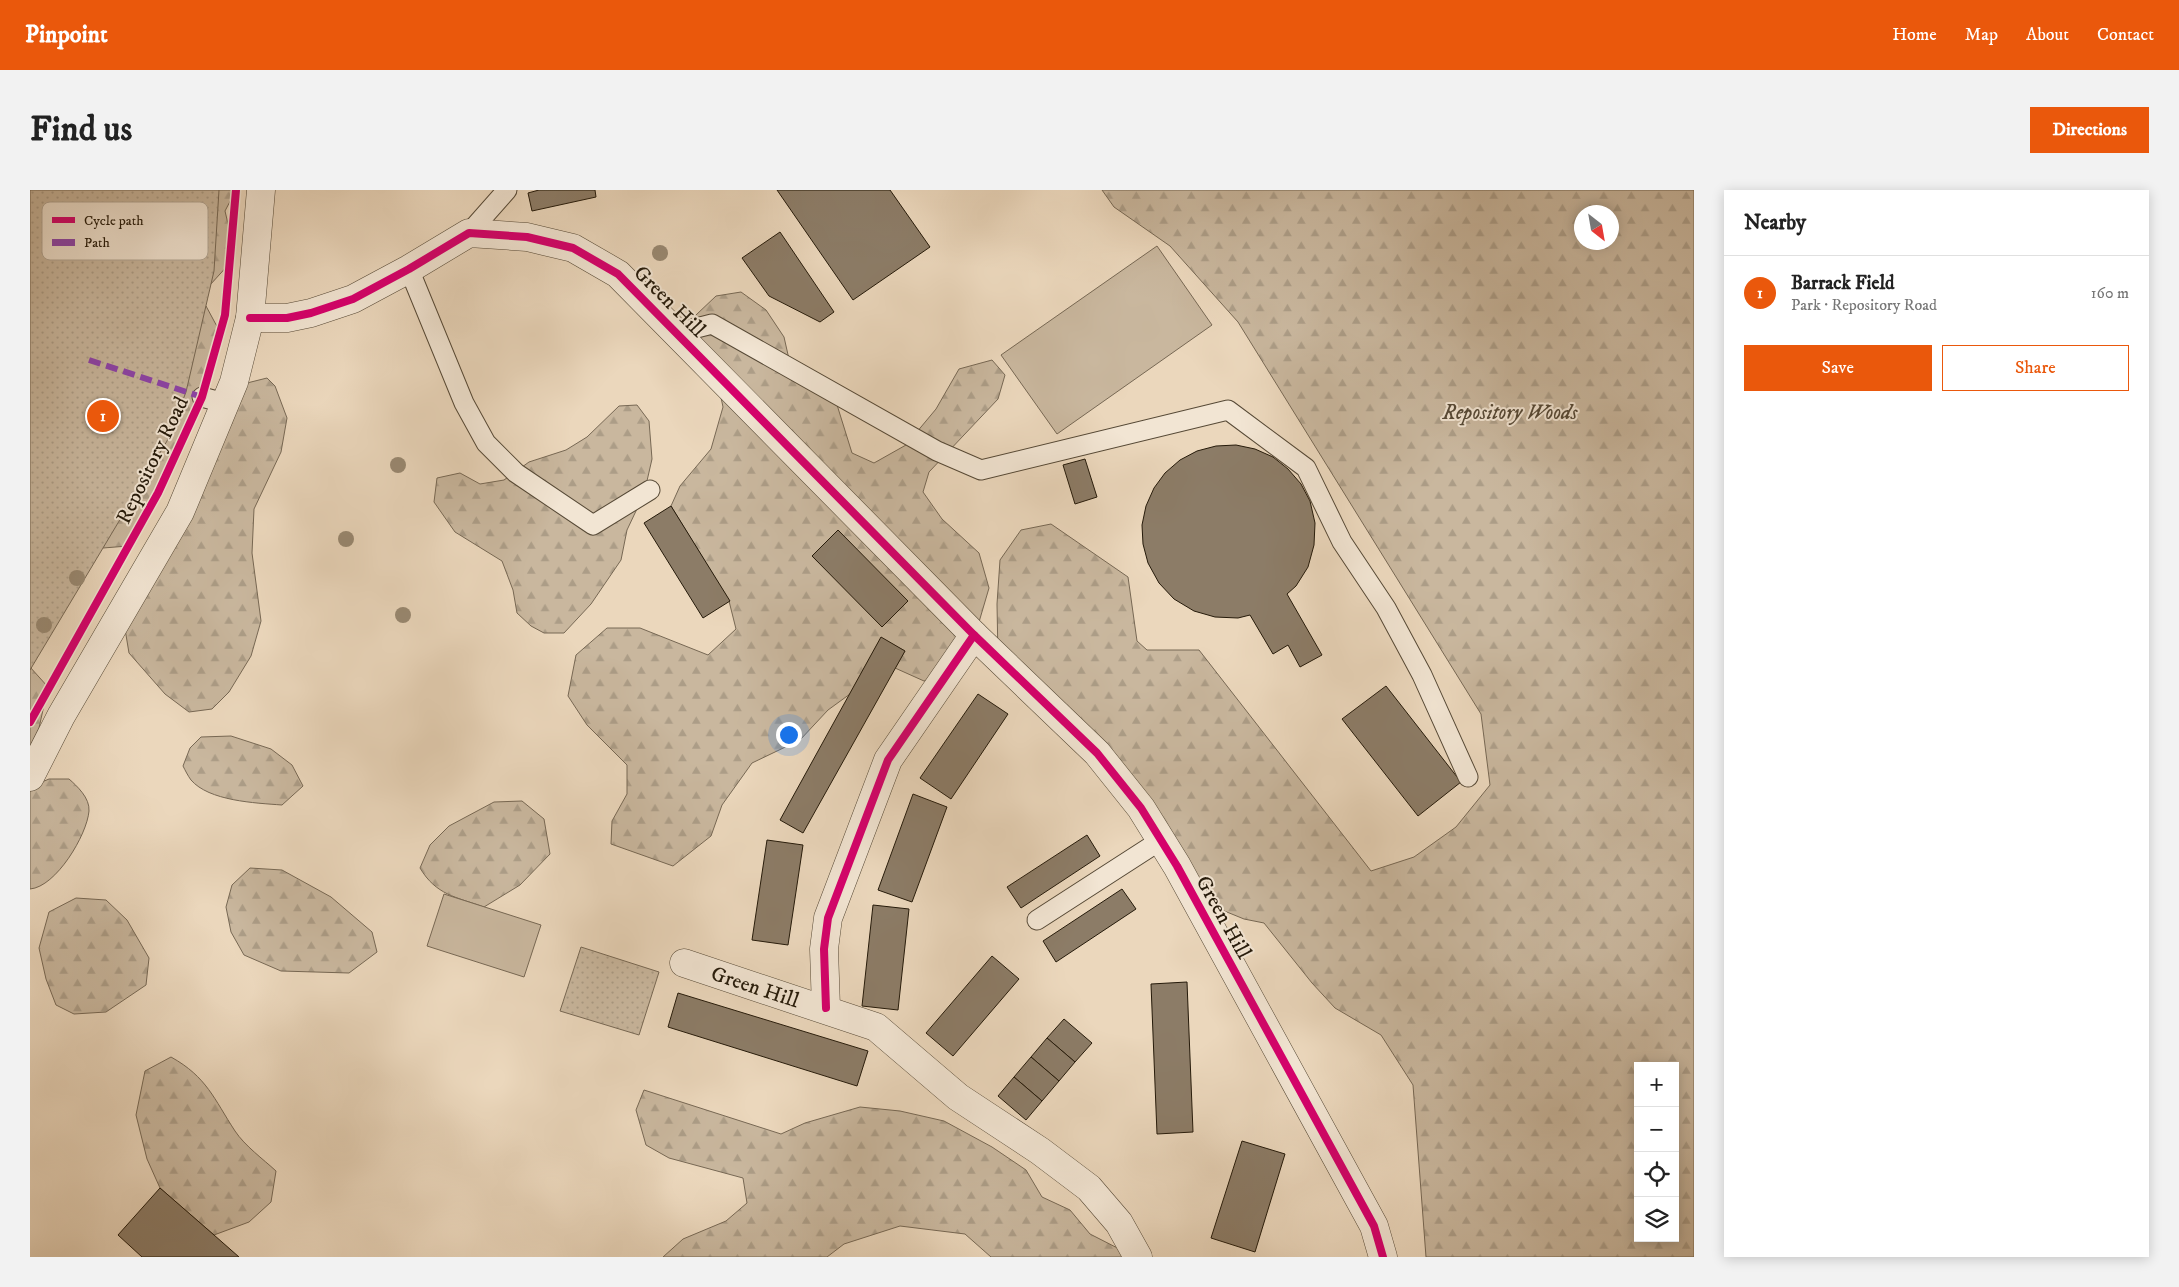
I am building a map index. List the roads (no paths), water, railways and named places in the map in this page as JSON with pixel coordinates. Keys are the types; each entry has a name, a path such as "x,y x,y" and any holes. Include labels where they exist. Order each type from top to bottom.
{"street":[{"name":"Repository Road","path":"30,778 61,716 180,512 213,400 234,382 250,318 261,190"},
{"path":"250,318 287,318 311,313 353,299 409,269 469,233"},
{"name":"Green Hill","path":"469,233 527,237 573,248 618,274 974,635 1097,753 1140,808 1160,840 1374,1226 1384,1257"},
{"name":"Green Hill","path":"826,1008 824,949 828,918 888,760 974,635"},
{"name":"Green Hill","path":"684,963 826,1008 876,1027 958,1097 1040,1151 1089,1188 1119,1223 1138,1257"}],"lane":[{"path":"469,233 507,190"},
{"path":"409,269 464,403 486,442 516,473 592,525 650,490"},
{"path":"677,333 712,324 937,451 981,470 1228,410 1306,468 1342,542 1386,608 1422,675 1468,777"},
{"path":"1037,920 1160,840"}],"place":[{"name":"Barrack Field","path":"103,416"}],"park label":[{"name":"Repository Woods","path":"1510,412"}]}
